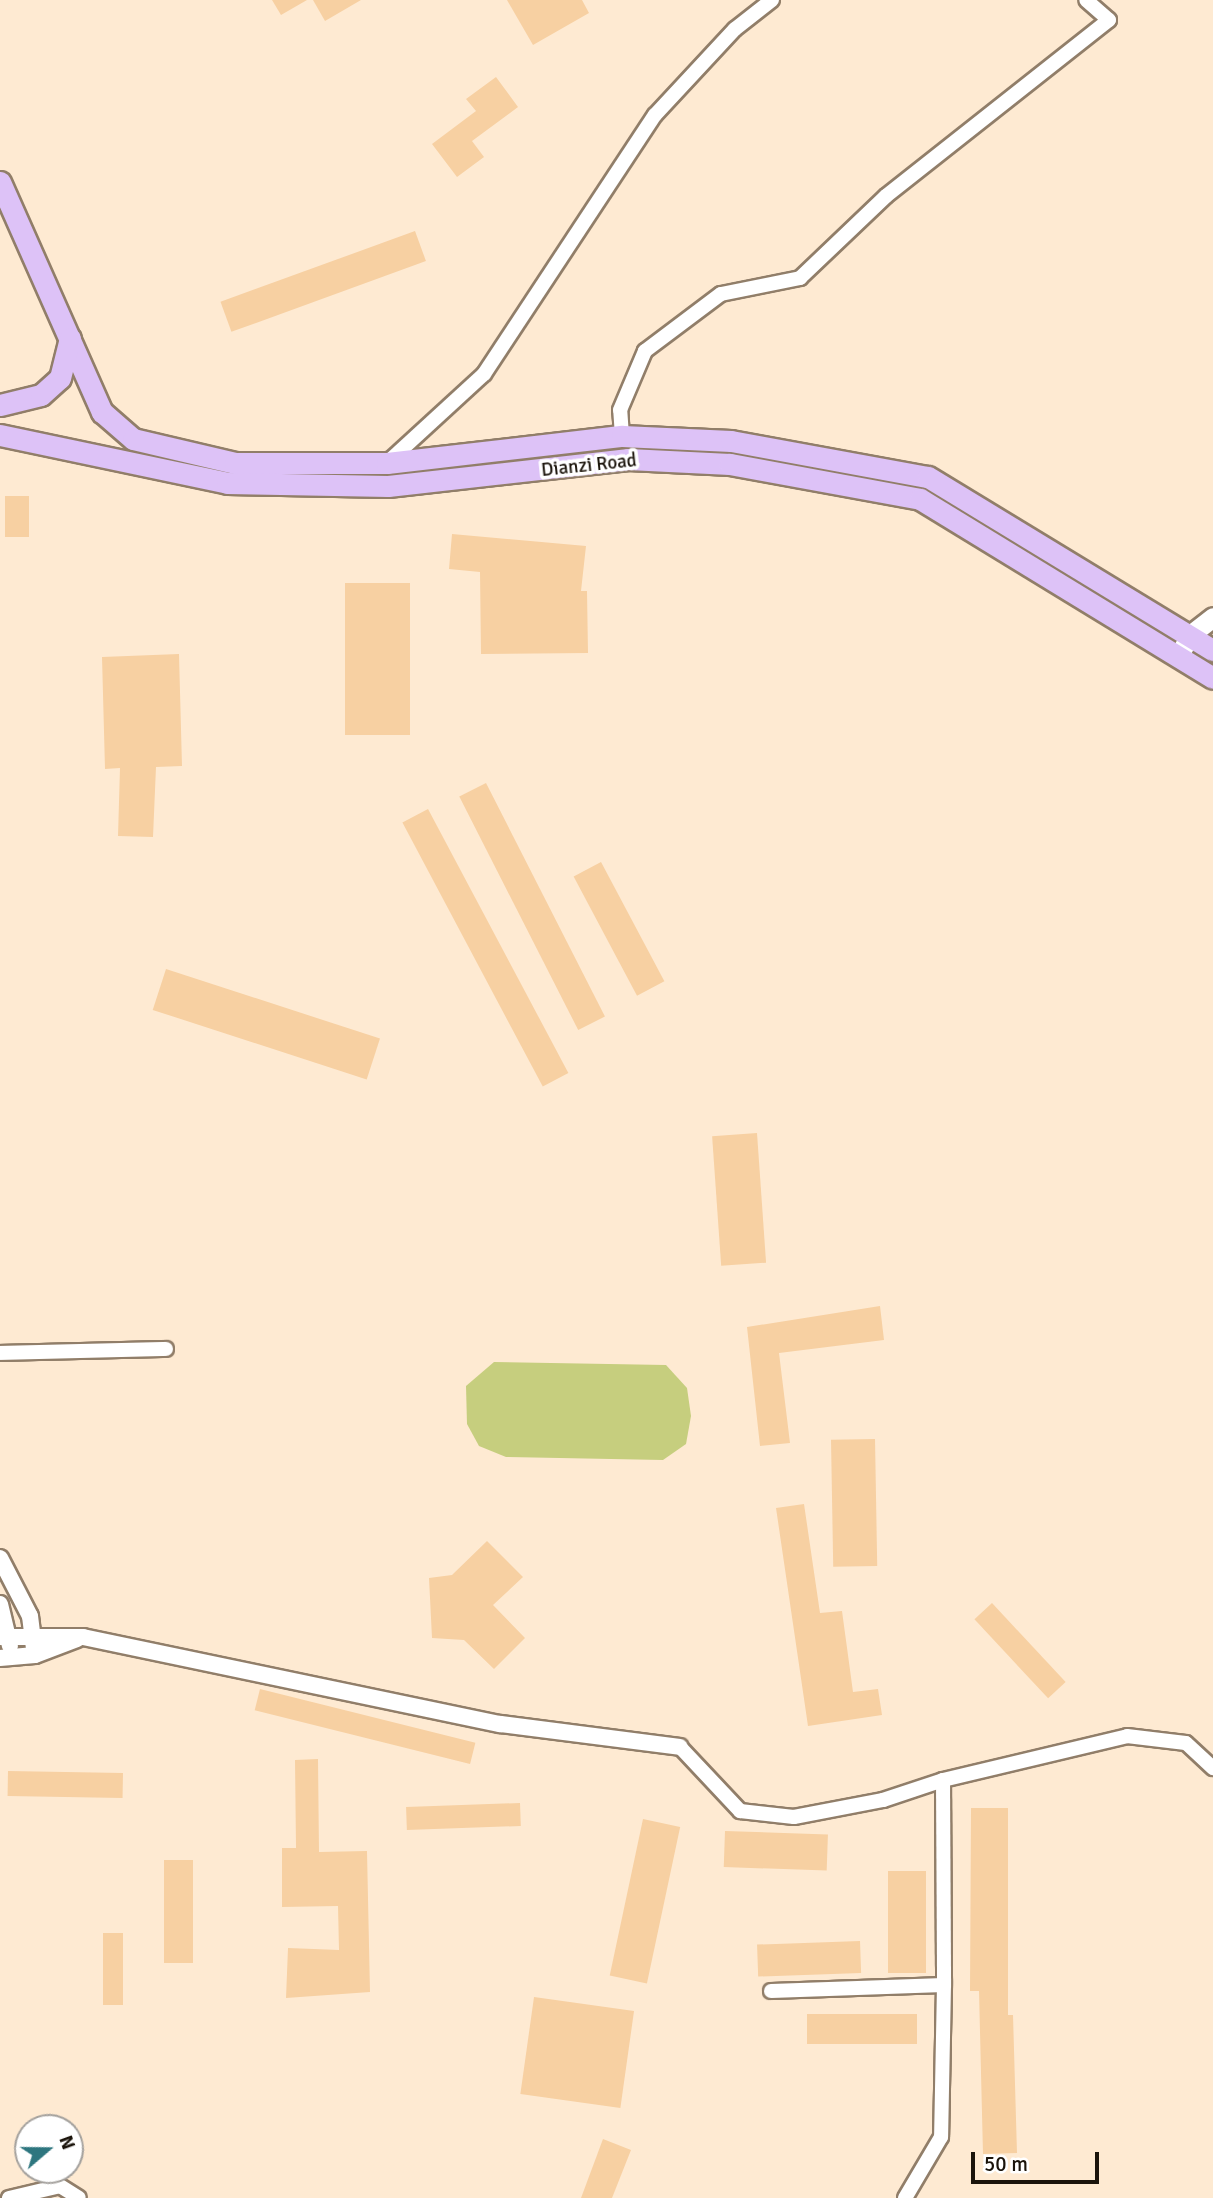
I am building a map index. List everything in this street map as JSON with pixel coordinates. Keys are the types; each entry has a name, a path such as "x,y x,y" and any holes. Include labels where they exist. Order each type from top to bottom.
{"main road":[{"name":"Dianzi Road","path":"2,191 102,412 133,439 235,463 387,463 622,436 732,441 928,477 1213,650"},
{"path":"0,404 41,395 60,378 70,338"},
{"name":"Dianzi Road","path":"0,435 228,483 388,486 628,458 730,464 919,499 1213,678"},
{"path":"1179,655 1190,635 1213,617"},
{"path":"1190,635 1213,625"}],"street":[{"path":"387,463 484,374 655,115 735,29 772,0"},
{"path":"622,436 620,410 646,351 721,294 800,278 886,196 1109,20 1086,0"},
{"path":"0,1353 166,1349"},
{"path":"0,1558 18,1584 35,1655"},
{"path":"0,1604 6,1657 35,1655 83,1637"},
{"path":"4,1637 31,1633 83,1637 501,1724 680,1747 740,1811 794,1817 883,1800 943,1780 1127,1735 1186,1743 1213,1768"},
{"path":"905,2198 941,2137 944,1985 943,1780"},
{"path":"771,1992 944,1985"},
{"path":"9,2198 60,2186 79,2198"}],"green space":[{"path":"494,1362 666,1365 687,1388 691,1416 686,1444 663,1460 506,1457 479,1446 467,1424 466,1386"}],"building":[{"path":"272,0 307,0 281,15"},
{"path":"313,0 361,0 325,21"},
{"path":"507,0 582,0 589,13 533,45"},
{"path":"496,77 518,107 472,141 484,157 457,177 432,144 476,111 466,99"},
{"path":"415,231 426,261 231,332 220,302"},
{"path":"5,496 29,496 29,537 5,537"},
{"path":"452,534 586,546 581,591 587,591 588,653 481,654 480,572 449,569"},
{"path":"345,583 410,583 410,735 345,735"},
{"path":"179,654 182,766 156,767 153,837 118,836 120,768 105,769 102,657"},
{"path":"486,783 605,1016 578,1030 459,797"},
{"path":"428,809 568,1073 543,1087 402,823"},
{"path":"601,862 664,981 637,996 574,877"},
{"path":"166,969 380,1039 367,1079 153,1010"},
{"path":"757,1133 766,1263 721,1266 712,1136"},
{"path":"880,1306 884,1340 779,1353 790,1443 760,1446 747,1327"},
{"path":"875,1439 877,1566 833,1567 831,1440"},
{"path":"804,1504 820,1613 842,1611 853,1692 878,1689 882,1715 808,1726 776,1508"},
{"path":"487,1541 523,1577 493,1605 525,1638 494,1669 464,1640 432,1638 429,1578 452,1575"},
{"path":"992,1603 1066,1682 1048,1698 974,1619"},
{"path":"260,1689 475,1743 470,1764 255,1710"},
{"path":"318,1759 319,1852 367,1851 370,1992 286,1998 288,1948 339,1950 338,1906 282,1907 282,1848 296,1848 295,1760"},
{"path":"8,1771 123,1773 123,1798 8,1796"},
{"path":"520,1803 521,1826 407,1830 406,1807"},
{"path":"971,1808 1008,1808 1008,2015 1013,2015 1017,2153 983,2154 979,1991 970,1991"},
{"path":"643,1819 680,1827 647,1983 610,1976"},
{"path":"725,1831 828,1835 827,1871 724,1867"},
{"path":"164,1860 193,1860 193,1963 164,1963"},
{"path":"888,1871 926,1871 926,1973 888,1973"},
{"path":"103,1933 123,1933 123,2005 103,2005"},
{"path":"860,1941 861,1973 758,1977 757,1945"},
{"path":"534,1997 634,2011 620,2108 520,2094"},
{"path":"807,2014 917,2014 917,2044 807,2044"},
{"path":"603,2139 631,2150 612,2198 581,2198"}]}
